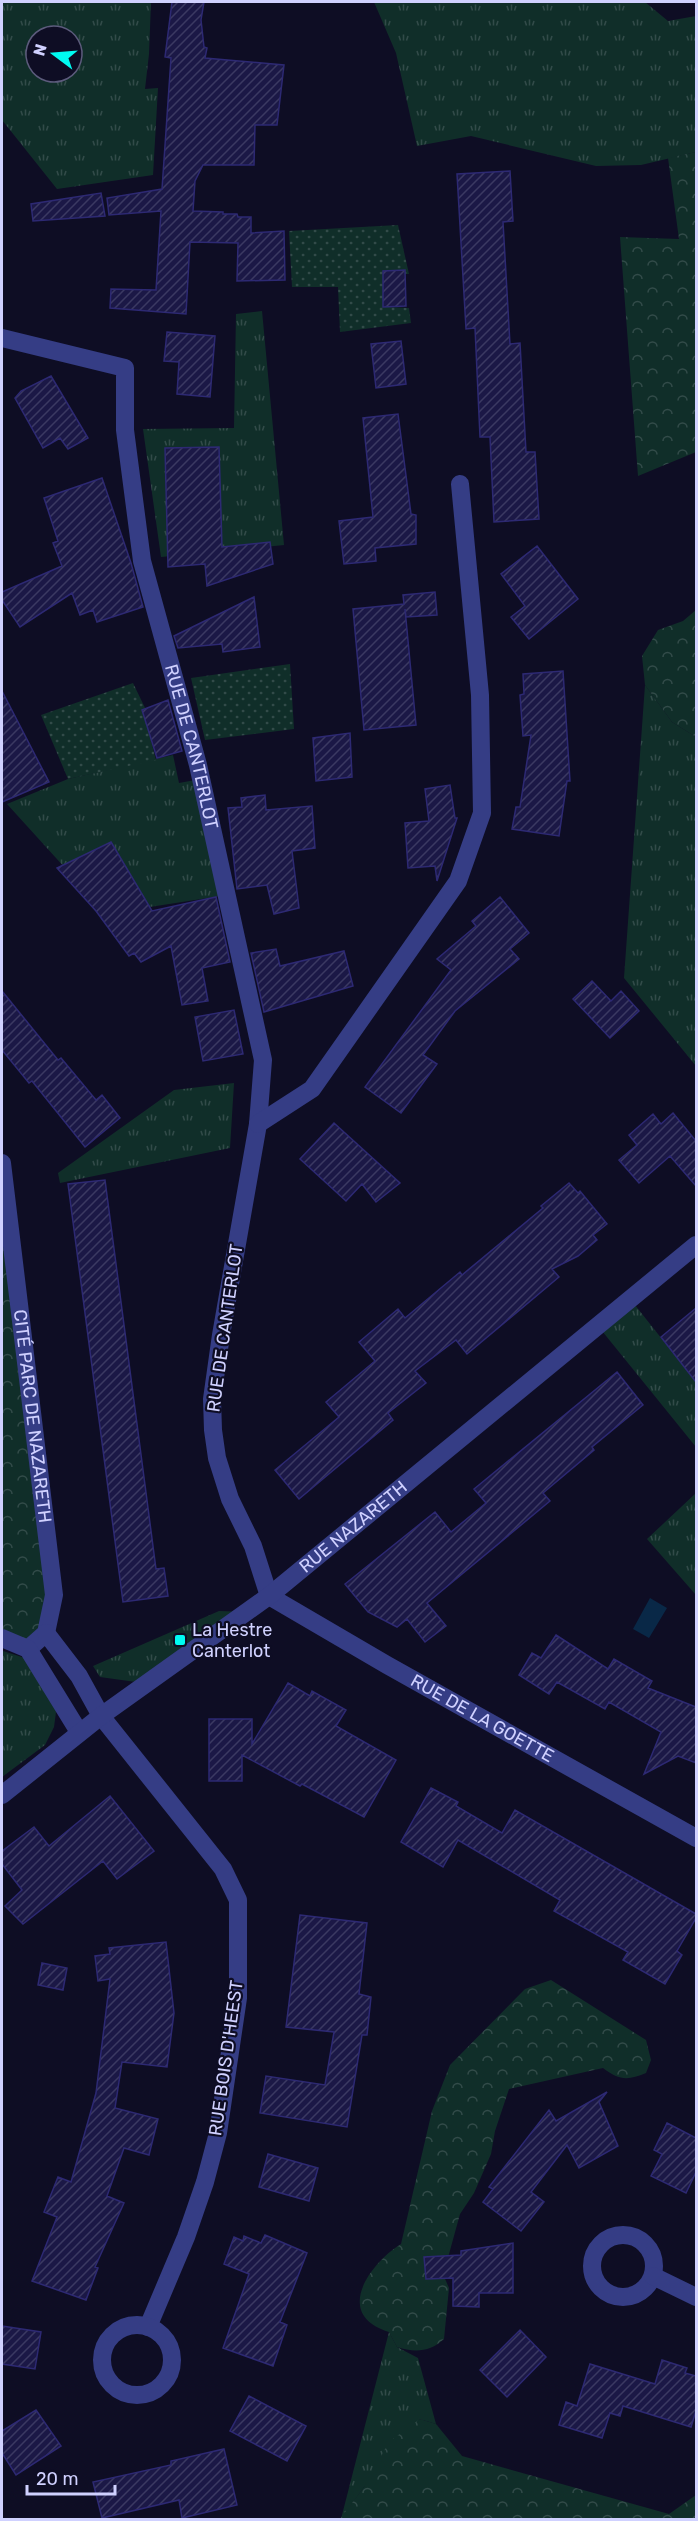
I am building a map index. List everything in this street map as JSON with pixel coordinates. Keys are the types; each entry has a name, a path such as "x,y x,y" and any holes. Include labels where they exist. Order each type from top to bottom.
{"street":[{"name":"RUE DE CANTERLOT","path":"2,338 125,368 125,430 142,561 198,765 263,1060 258,1124 212,1399 217,1458 230,1499 253,1546 269,1596"},
{"path":"258,1124 312,1089 458,881 482,813 480,695 460,484"},
{"name":"CITÉ PARC DE NAZARETH","path":"2,1163 54,1595 46,1633"},
{"name":"RUE NAZARETH","path":"2,1795 79,1732 269,1596 696,1245"},
{"name":"RUE DE LA GOETTE","path":"269,1596 387,1665 696,1838"},
{"path":"28,1649 46,1633 79,1676 101,1716"},
{"path":"2,1638 28,1649 79,1732"},
{"name":"RUE BOIS D'HEEST","path":"101,1716 223,1869 238,1900 238,1998 218,2133 186,2237 148,2327"},
{"path":"653,2276 696,2297"}],"green space":[{"path":"2,2 151,2 145,89 158,88 153,175 57,189 2,120"},
{"path":"374,2 645,2 668,21 696,16 696,152 641,165 596,166 471,136 417,146 396,53"},
{"path":"696,152 696,452 638,476 620,237 679,239 668,158"},
{"path":"398,225 409,274 389,274 389,307 409,308 411,323 340,332 338,287 292,287 289,231"},
{"path":"262,311 284,545 161,557 143,429 234,428 236,314"},
{"path":"696,610 696,737 672,722 645,685 642,656 658,630 683,621"},
{"path":"290,664 294,729 205,740 191,678"},
{"path":"133,683 160,739 151,741 156,760 68,779 41,715"},
{"path":"645,685 672,722 696,737 696,1066 624,978"},
{"path":"173,755 179,783 201,779 227,895 124,911 66,869 7,804 68,779"},
{"path":"234,1083 230,1148 60,1183 58,1173 174,1090"},
{"path":"2,1157 54,1642 2,1637"},
{"path":"631,1300 696,1382 696,1447 598,1326"},
{"path":"696,1493 696,1595 647,1539"},
{"path":"219,1611 248,1612 136,1682 100,1677 93,1666"},
{"path":"3,1651 25,1658 55,1699 56,1712 54,1727 45,1745 2,1777"},
{"path":"551,1980 646,2040 651,2060 646,2073 623,2078 603,2068 509,2089 495,2131 491,2154 474,2193 460,2214 442,2272 449,2288 444,2339 428,2349 410,2350 397,2347 389,2332 372,2324 363,2314 360,2302 362,2289 368,2276 378,2264 401,2244 432,2111 450,2065 525,1989"},
{"path":"389,2332 397,2347 418,2358 436,2424 420,2419 341,2519"},
{"path":"420,2419 436,2424 462,2456 669,2514 696,2495 696,2519 340,2519 364,2487 389,2442"}],"water":[{"path":"650,1598 667,1608 649,1638 633,1629"}],"building":[{"path":"172,2 204,2 201,20 204,47 207,48 205,58 284,65 277,125 255,125 254,165 203,165 195,181 193,211 223,212 223,214 237,214 238,217 251,217 251,233 284,231 285,280 237,281 238,243 190,242 186,314 110,308 111,289 156,290 161,211 109,215 107,198 162,189 171,58 165,57"},
{"path":"510,171 513,221 503,222 510,344 520,343 526,452 535,452 539,519 494,522 490,437 480,437 475,328 466,329 457,174"},
{"path":"101,193 105,216 33,221 31,204"},
{"path":"405,270 406,306 383,307 383,271"},
{"path":"167,332 215,336 210,397 177,394 179,362 164,361"},
{"path":"401,341 406,384 376,388 371,344"},
{"path":"51,376 88,438 68,449 60,438 43,448 15,398 21,391"},
{"path":"398,414 411,514 416,515 416,544 375,548 376,561 344,564 339,521 373,517 363,418"},
{"path":"219,447 222,547 270,542 273,564 207,586 205,564 168,567 165,448"},
{"path":"102,478 131,563 143,607 97,622 93,610 80,615 72,593 20,627 2,600 2,592 62,566 53,543 58,541 44,498"},
{"path":"537,546 578,599 529,639 511,617 525,606 501,574"},
{"path":"435,592 437,615 406,617 405,609 416,725 364,730 353,609 404,604 403,595"},
{"path":"254,597 260,647 223,652 222,644 178,648 174,636"},
{"path":"563,671 570,781 567,781 559,836 512,829 516,807 520,807 531,735 523,736 520,695 524,694 523,674"},
{"path":"2,691 49,782 2,802"},
{"path":"168,700 182,751 157,758 142,710"},
{"path":"350,733 352,777 316,781 313,738"},
{"path":"450,785 455,818 457,818 437,881 435,866 408,868 405,823 429,821 425,789"},
{"path":"265,795 266,810 312,806 315,848 292,851 299,908 274,914 267,885 237,889 228,808 242,807 241,798"},
{"path":"111,842 152,911 216,897 230,962 202,968 208,1001 182,1005 171,946 141,962 134,953 129,956 96,911 57,868"},
{"path":"500,897 529,933 510,949 519,959 455,1011 423,1055 437,1064 401,1113 365,1087 451,970 437,959 476,926 472,921"},
{"path":"276,949 280,966 344,951 353,986 264,1012 251,953"},
{"path":"592,981 611,1001 621,991 639,1011 610,1038 573,999"},
{"path":"2,991 58,1060 61,1058 96,1100 102,1095 120,1118 85,1147 32,1081 29,1083 2,1050"},
{"path":"234,1010 243,1054 203,1061 195,1017"},
{"path":"673,1113 696,1141 696,1186 670,1156 639,1183 619,1160 637,1145 629,1135 653,1114 661,1124"},
{"path":"334,1123 400,1183 376,1202 362,1184 346,1201 300,1159"},
{"path":"105,1180 156,1569 164,1568 168,1596 123,1602 68,1184"},
{"path":"569,1183 578,1193 580,1191 607,1224 593,1235 597,1240 578,1256 552,1269 559,1277 467,1354 456,1340 415,1371 426,1383 388,1413 393,1420 299,1499 275,1470 339,1417 326,1402 375,1361 359,1342 398,1309 405,1318 460,1272 462,1275 543,1208 541,1206"},
{"path":"696,1308 696,1382 661,1337"},
{"path":"617,1372 643,1405 592,1447 594,1450 543,1493 550,1501 427,1603 446,1626 425,1642 407,1619 397,1627 368,1612 345,1584 435,1512 451,1532 486,1503 474,1489"},
{"path":"556,1635 608,1669 614,1659 652,1681 648,1688 696,1707 696,1763 678,1756 644,1774 661,1732 609,1702 605,1709 557,1682 549,1694 519,1675 532,1653 541,1658"},
{"path":"288,1683 310,1696 312,1691 346,1710 336,1726 396,1760 364,1817 242,1755 242,1781 209,1781 209,1719 252,1719 252,1744"},
{"path":"431,1788 458,1802 456,1806 502,1833 515,1810 696,1914 696,1918 677,1951 682,1955 665,1984 623,1960 628,1952 554,1911 560,1900 458,1840 443,1867 401,1842"},
{"path":"110,1796 154,1851 117,1879 103,1861 23,1924 5,1906 22,1890 2,1864 2,1851 34,1827 49,1846"},
{"path":"300,1915 367,1923 359,1994 371,1997 367,2035 362,2035 347,2127 260,2113 266,2076 325,2085 334,2032 286,2027"},
{"path":"166,1942 174,2013 167,2067 122,2062 115,2108 158,2119 149,2155 124,2148 107,2196 124,2203 95,2267 98,2268 86,2300 32,2281 57,2217 44,2212 58,2177 71,2182 96,2093 110,1979 98,1981 95,1956 110,1954 109,1948"},
{"path":"42,1963 67,1968 63,1990 38,1985"},
{"path":"607,2092 599,2102 618,2146 579,2168 567,2145 531,2192 544,2202 521,2231 483,2202 493,2189 489,2187 549,2110 556,2121"},
{"path":"667,2123 696,2138 696,2172 686,2193 651,2176 662,2154 654,2150"},
{"path":"268,2154 318,2168 309,2201 259,2187"},
{"path":"265,2235 307,2253 280,2322 287,2325 273,2366 223,2348 249,2274 224,2264 234,2237 243,2241 244,2236 261,2243"},
{"path":"513,2243 513,2293 479,2293 479,2307 453,2306 453,2278 426,2279 424,2257 461,2255 461,2251"},
{"path":"2,2326 41,2332 35,2369 2,2364"},
{"path":"520,2330 546,2357 507,2397 480,2370"},
{"path":"662,2360 687,2368 685,2373 696,2376 696,2411 691,2427 623,2406 620,2416 610,2413 602,2438 559,2425 566,2402 577,2406 590,2364 655,2384"},
{"path":"249,2396 306,2426 287,2461 230,2431"},
{"path":"36,2410 61,2446 16,2475 2,2453 2,2431"},
{"path":"224,2449 237,2505 182,2518 179,2500 102,2518 93,2482 171,2465 171,2461"}],"place":[{"name":"La Hestre Canterlot","path":"180,1640"}]}
